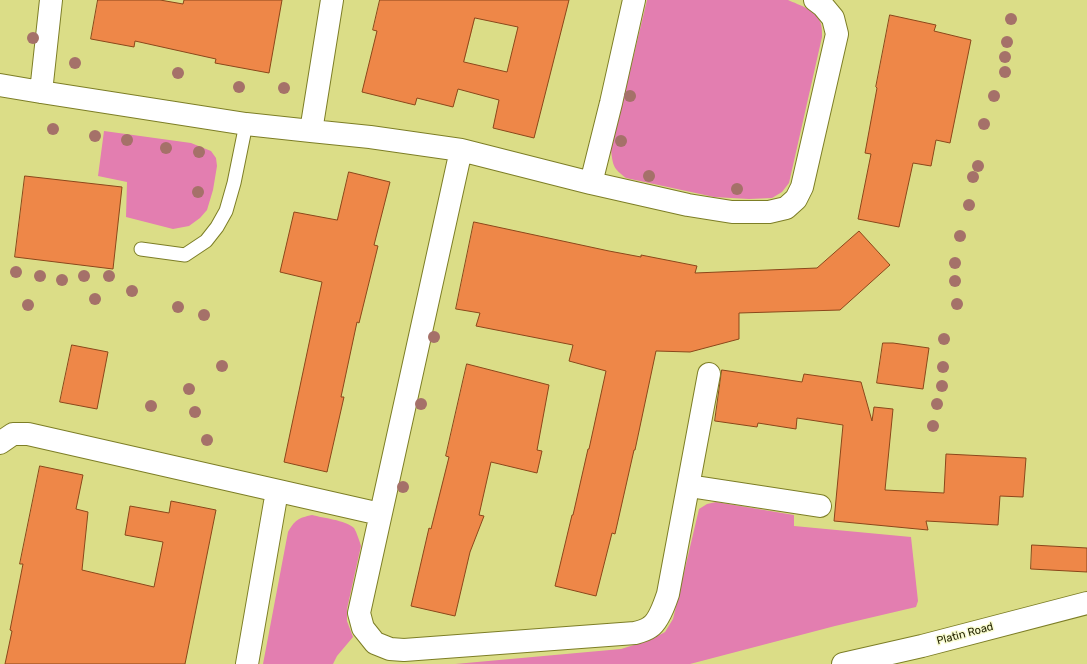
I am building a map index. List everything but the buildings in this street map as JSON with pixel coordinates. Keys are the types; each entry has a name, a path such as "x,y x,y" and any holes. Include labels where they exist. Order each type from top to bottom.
{"street":[{"path":"41,92 51,0"},
{"path":"311,132 332,0"},
{"path":"591,182 611,103 634,0"},
{"path":"0,85 246,124 370,137 461,150 688,205 732,212 769,212 786,208 796,199 802,187 836,34 833,18 823,6 815,0"},
{"path":"461,150 359,613 363,628 375,643 390,649 404,650 635,633 650,627 658,617 666,601 710,374"},
{"path":"0,443 13,434 28,434 277,492 380,514"},
{"path":"689,486 820,506"},
{"path":"247,664 277,492"},
{"name":"Platin Road","path":"843,664 922,646 1087,603"}],"lane":[{"path":"141,248 185,255 206,241 217,227 226,211 234,183 246,124"}],"shaded area":[{"path":"647,0 788,0 812,12 819,19 822,37 789,183 782,192 772,198 749,199 714,197 626,178 618,172 613,163 611,150"},
{"path":"104,131 191,143 211,151 216,158 217,166 213,190 207,210 200,218 189,226 173,229 126,217 127,182 98,176"},
{"path":"716,502 794,515 794,526 911,537 918,601 916,607 835,626 690,664 455,664 621,649 650,640 665,632 673,619 699,509 707,504"},
{"path":"312,515 340,521 350,525 354,528 359,539 361,546 347,609 347,621 353,637 337,656 333,664 263,664 288,532 297,520"}]}
